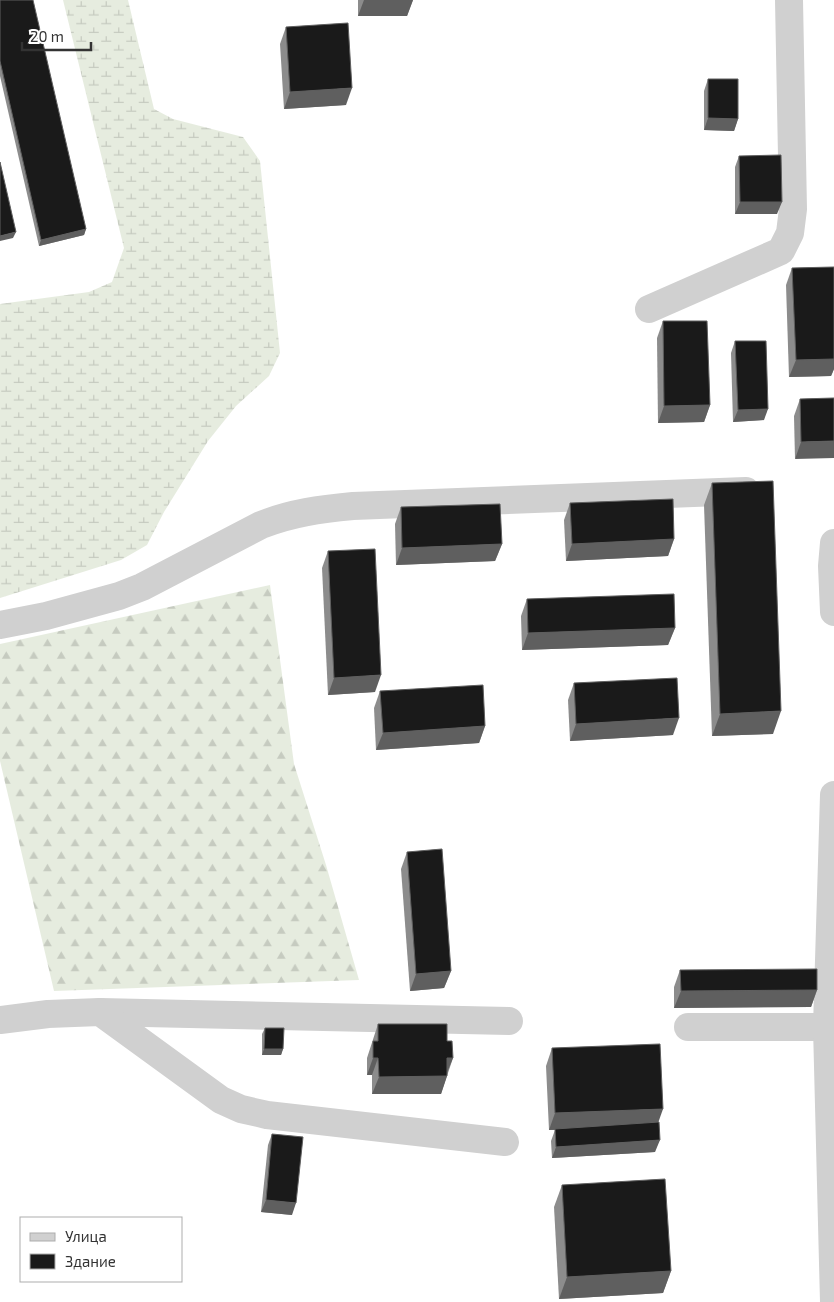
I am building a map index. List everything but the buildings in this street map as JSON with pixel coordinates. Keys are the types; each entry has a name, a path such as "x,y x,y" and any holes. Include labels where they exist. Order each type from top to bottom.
{"lane":[{"path":"649,309 781,251 790,232 793,209 789,0"},
{"path":"0,625 46,616 119,596 142,587 261,524 310,511 353,506 772,490"},
{"path":"834,543 832,566 834,612"},
{"path":"834,795 827,1028 834,1302"},
{"path":"100,1012 221,1100 241,1109 268,1115 505,1142"},
{"path":"0,1020 48,1014 100,1012 509,1022"},
{"path":"688,1027 827,1028"}],"green space":[{"path":"63,0 128,0 154,109 173,119 243,137 260,161 280,353 269,376 236,406 208,441 164,512 147,545 121,560 0,598 0,304 89,292 112,282 124,248"},
{"path":"270,585 294,764 326,865 359,980 54,991 0,761 0,644"}]}
